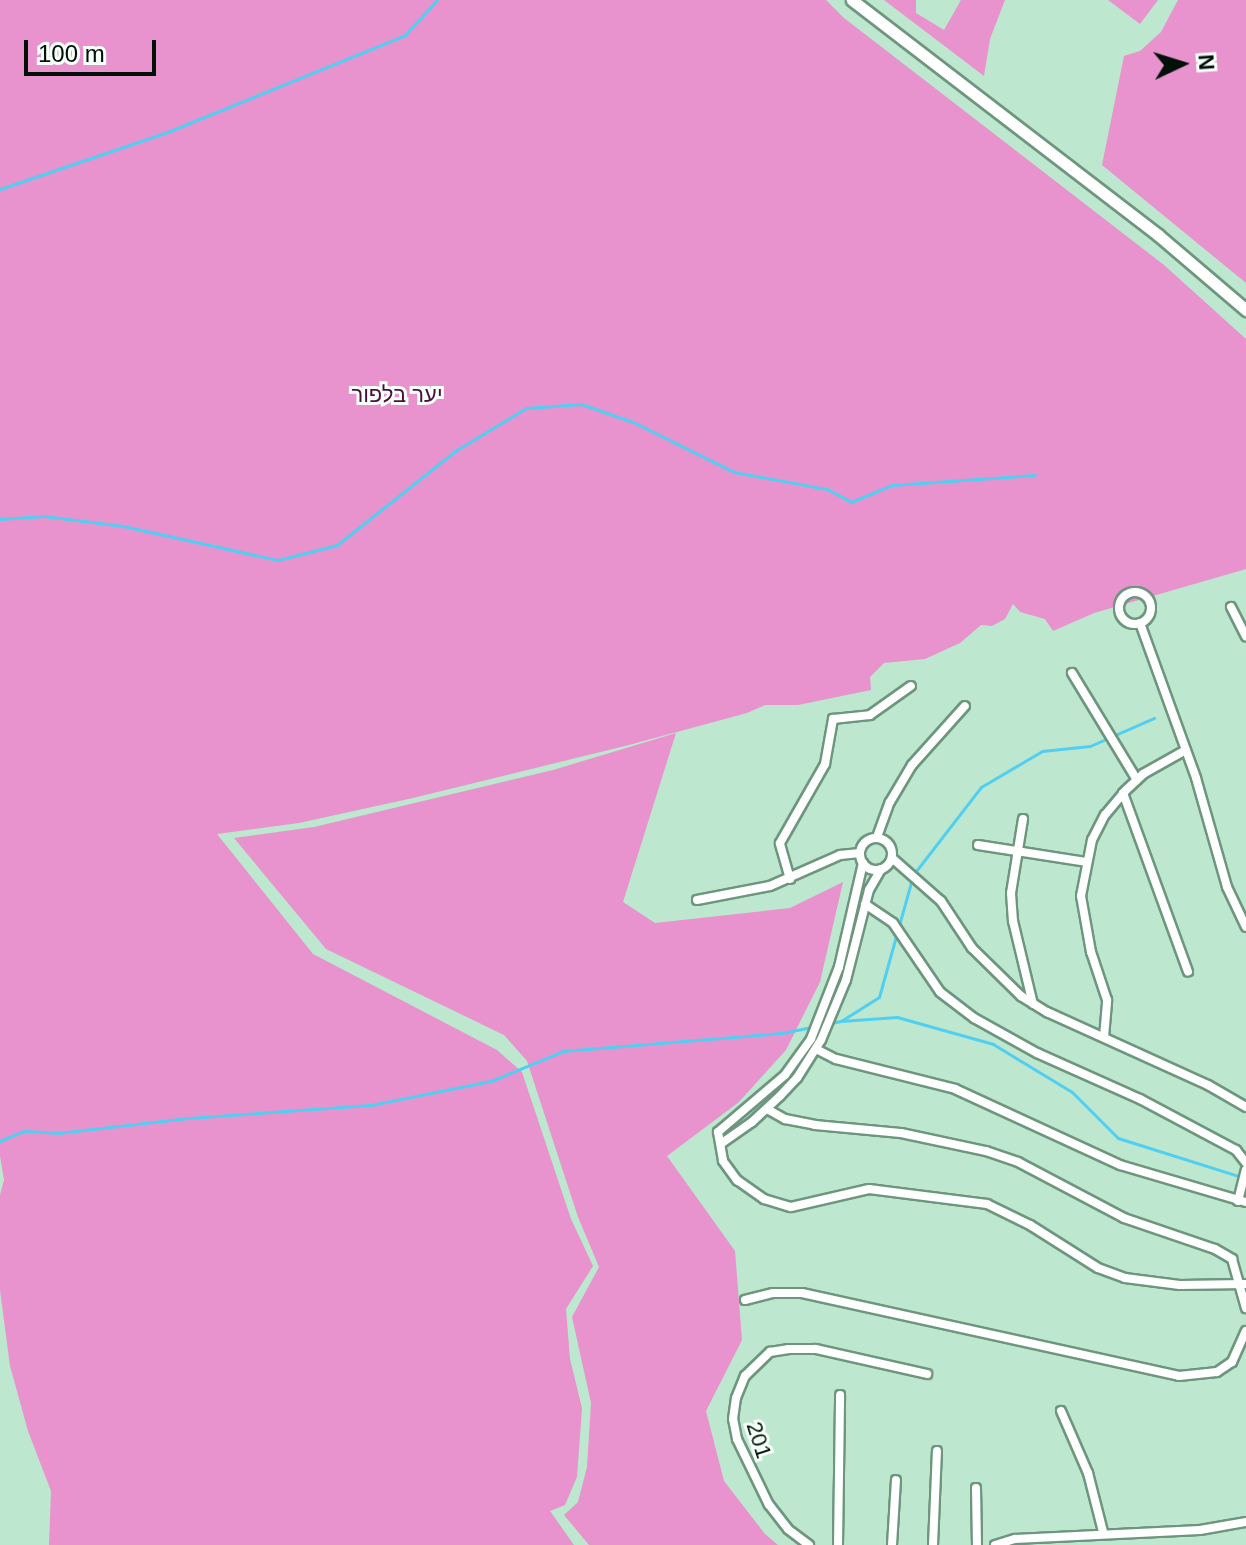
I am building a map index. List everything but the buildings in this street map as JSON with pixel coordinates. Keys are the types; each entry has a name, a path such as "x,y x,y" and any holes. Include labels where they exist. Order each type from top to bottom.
{"main road":[{"path":"852,0 1158,235 1246,310"}],"street":[{"path":"1130,592 1140,593 1150,604 1149,615 1140,623 1125,622 1119,613 1119,603 1130,592"},
{"path":"1231,607 1246,636"},
{"path":"1140,623 1186,750 1227,887 1246,927"},
{"path":"1072,673 1137,780"},
{"path":"790,879 780,843 825,764 833,719 870,715 911,686"},
{"path":"877,837 890,802 912,765 965,706"},
{"path":"1104,1037 1107,1000 1091,952 1082,908 1086,862 1099,828 1123,793 1137,780 1186,750"},
{"path":"1123,793 1188,972"},
{"path":"1023,819 1011,893 1013,921 1033,1004"},
{"path":"1243,1284 1156,1284 1125,1278 1098,1268 1006,1211 961,1199 869,1189 840,1193 803,1206 777,1204 750,1191 737,1180 723,1161 718,1132 785,1075 834,1000 863,863 860,853 867,840 877,837 890,845 892,858 941,901 992,971 1033,1004 1244,1103"},
{"path":"978,845 1086,862"},
{"path":"697,900 790,879 840,855 860,853"},
{"path":"722,1143 767,1109 797,1078 816,1049 874,878 892,858"},
{"path":"863,863 872,870 881,869"},
{"path":"865,904 893,923 940,992 974,1018 1037,1053 1140,1099 1236,1150 1246,1163"},
{"path":"816,1049 836,1059 955,1089 1120,1165 1242,1202 1246,1170"},
{"path":"767,1109 785,1119 901,1133 986,1151 1018,1162 1124,1218 1215,1249 1232,1259 1243,1284 1246,1308"},
{"path":"745,1300 773,1293 802,1293 1179,1376 1217,1372 1232,1362 1246,1331"},
{"name":"201","path":"809,1545 788,1529 769,1505 737,1439 734,1409 745,1376 770,1352 789,1349 816,1349 927,1374"},
{"path":"838,1545 840,1395"},
{"path":"1061,1411 1088,1473 1103,1532"},
{"path":"933,1545 937,1451"},
{"path":"892,1545 896,1480"},
{"path":"976,1488 977,1545"},
{"path":"995,1545 1015,1539 1103,1532 1200,1530 1246,1522"}],"green space":[{"name":"יער בלפור","path":"0,0 826,0 844,18 1164,265 1246,339 1246,569 1094,613 1053,631 1045,619 1020,612 1013,604 1005,619 992,626 981,625 960,643 925,659 884,663 870,677 871,690 798,705 765,705 747,713 625,746 413,798 299,823 217,834 313,954 497,1050 522,1072 571,1219 593,1266 566,1309 570,1359 582,1408 577,1477 565,1505 550,1511 574,1545 49,1545 51,1491 28,1431 10,1366 0,1290 0,1195 4,1180 0,1156"},
{"path":"884,0 916,0 916,13 944,30 961,0 1005,0 990,39 984,76"},
{"path":"1108,0 1158,0 1140,24"},
{"path":"1178,0 1246,0 1246,283 1102,165 1124,56 1140,51 1161,32"},
{"path":"676,733 623,902 655,923 790,908 843,882 820,982 786,1050 739,1102 667,1156 735,1251 742,1340 706,1411 724,1481 765,1534 778,1545 589,1545 564,1515 578,1502 587,1467 591,1403 572,1317 599,1267 578,1217 527,1061 504,1035 326,949 234,838 314,827 553,770"}],"waterway":[{"path":"0,189 170,131 405,35 437,0"},
{"path":"0,519 44,516 123,526 278,560 337,545 455,451 526,408 581,404 633,422 734,472 827,489 851,502 892,485 1035,475"},
{"path":"841,1021 879,997 913,875 981,787 1042,751 1090,746 1154,718"},
{"path":"0,1141 24,1131 58,1133 188,1118 371,1105 491,1081 563,1051 782,1033 841,1021 897,1017 993,1044 1072,1092 1118,1138 1242,1177"}]}
